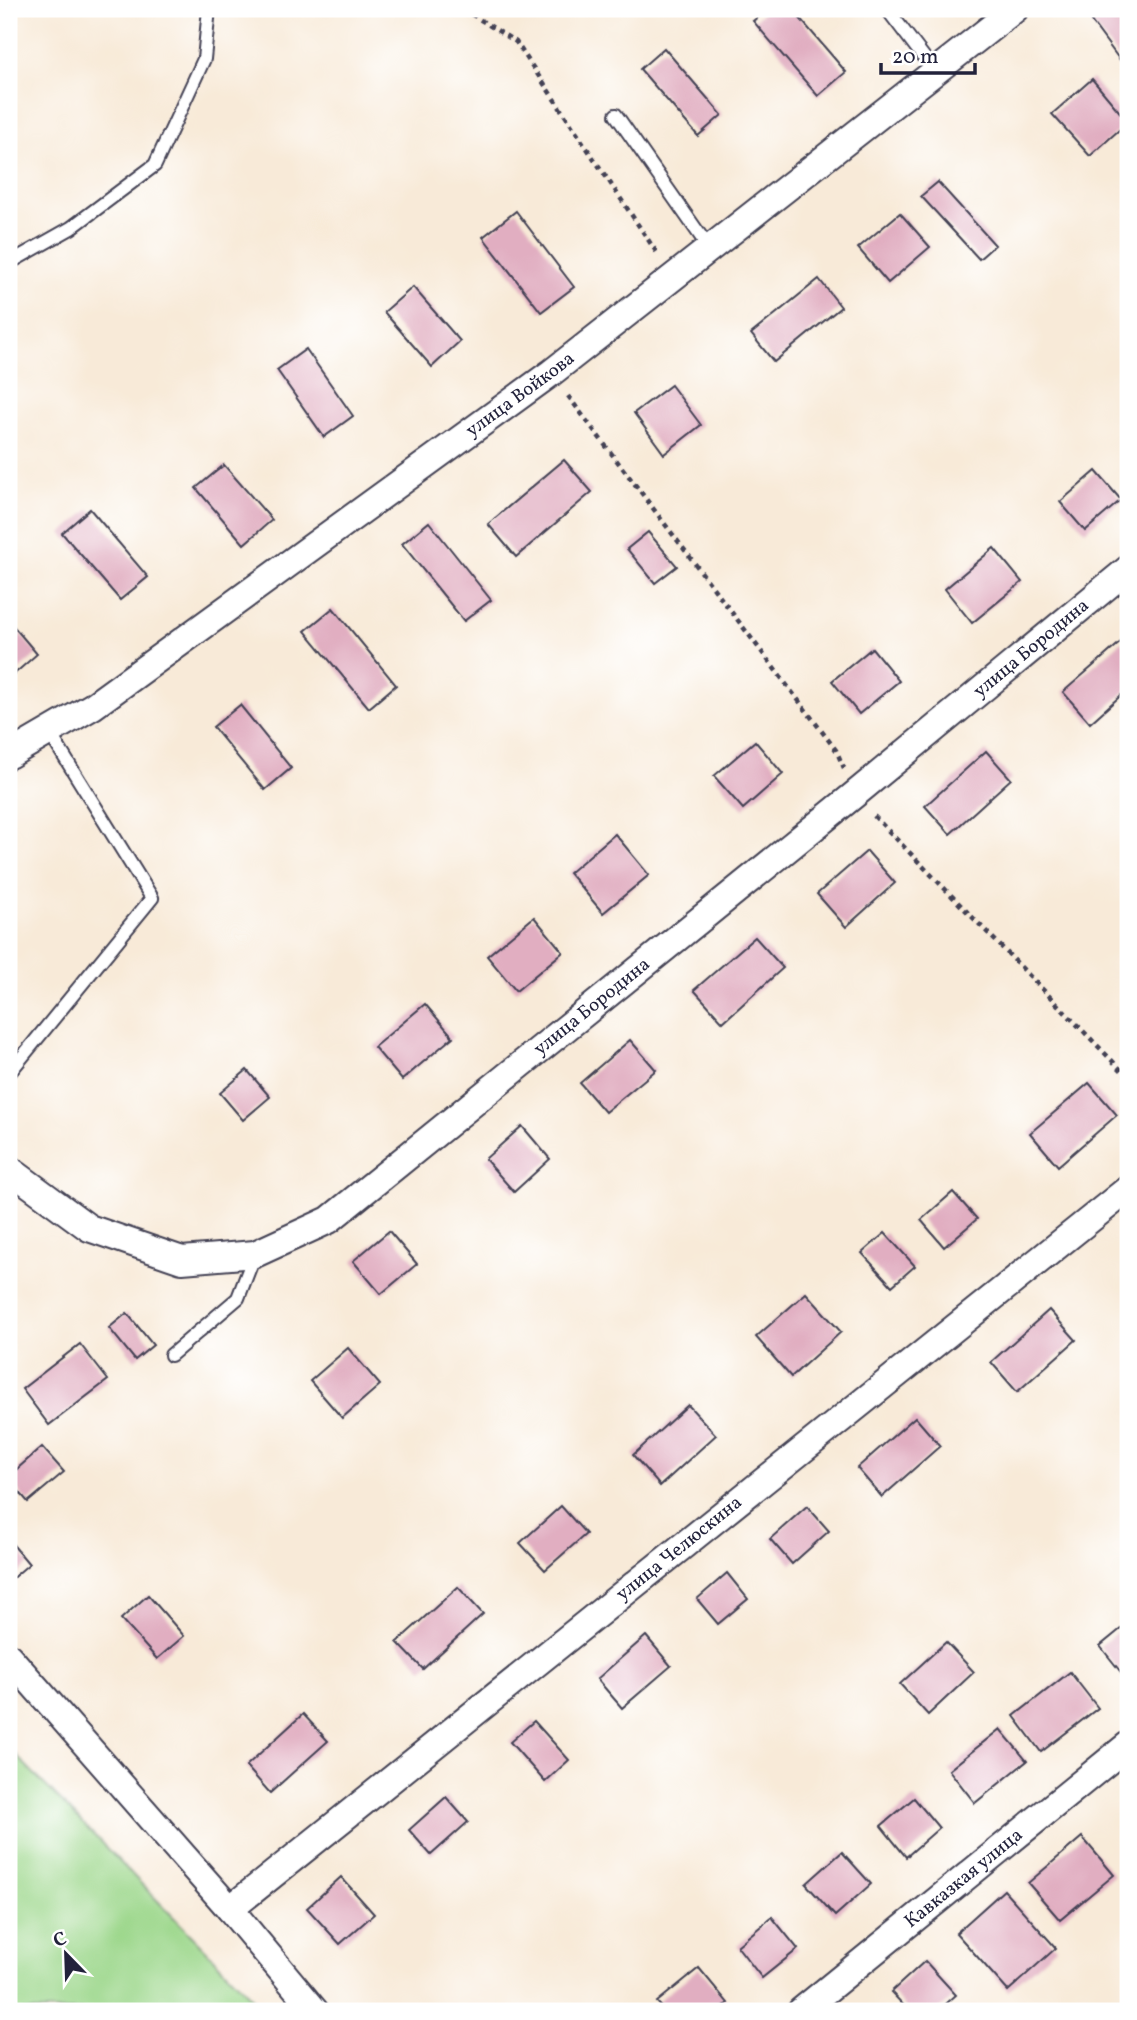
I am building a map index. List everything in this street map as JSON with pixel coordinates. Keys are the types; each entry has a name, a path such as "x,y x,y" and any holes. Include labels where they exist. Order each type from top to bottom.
{"street":[{"name":"улица Войкова","path":"9,755 93,706 551,373 1015,9"},
{"name":"улица Бородина","path":"9,1169 89,1228 181,1260 255,1254 329,1220 854,795 1128,569"},
{"name":"улица Челюскина","path":"230,1909 1128,1189"},
{"path":"9,1657 230,1909 315,2011"},
{"name":"Кавказкая улица","path":"801,2011 1128,1745"}],"lane":[{"path":"9,263 71,228 155,165 204,59 209,9"},
{"path":"887,9 934,72"},
{"path":"616,115 709,248"},
{"path":"9,1073 152,898 48,732"},
{"path":"171,1355 238,1298 255,1254"}],"path":[{"path":"463,9 516,42 673,277"},
{"path":"551,373 836,750 854,795 1128,1077"}],"green space":[{"path":"9,1748 265,2011 9,2011"}],"building":[{"path":"768,9 792,9 846,72 818,96 753,21"},
{"path":"1107,9 1114,9 1128,28 1128,71 1091,21"},
{"path":"664,48 722,115 698,136 640,69"},
{"path":"1092,79 1128,122 1090,156 1052,114"},
{"path":"938,182 995,245 979,259 921,196"},
{"path":"516,211 574,287 541,312 483,237"},
{"path":"900,213 930,247 888,283 858,248"},
{"path":"819,279 841,307 774,362 751,334"},
{"path":"413,287 460,341 432,367 384,312"},
{"path":"306,349 353,416 324,437 277,370"},
{"path":"671,385 701,425 664,454 634,413"},
{"path":"564,460 592,492 516,557 488,524"},
{"path":"224,465 272,520 244,544 196,488"},
{"path":"1096,471 1121,500 1085,531 1060,502"},
{"path":"90,509 148,577 120,600 62,533"},
{"path":"429,522 491,600 464,621 402,544"},
{"path":"648,532 677,566 655,583 627,549"},
{"path":"994,548 1022,582 972,623 945,589"},
{"path":"333,608 396,685 369,708 305,631"},
{"path":"9,621 37,654 12,676 9,672"},
{"path":"1122,641 1128,648 1128,689 1090,723 1063,692"},
{"path":"872,648 899,681 859,714 832,681"},
{"path":"240,705 291,768 265,790 213,727"},
{"path":"755,741 783,774 743,809 714,776"},
{"path":"986,751 1011,779 950,834 925,806"},
{"path":"615,834 649,875 603,913 569,873"},
{"path":"867,851 895,883 846,927 817,894"},
{"path":"534,917 563,952 516,991 487,956"},
{"path":"755,937 783,968 723,1022 694,990"},
{"path":"425,1004 453,1037 402,1080 374,1047"},
{"path":"630,1040 656,1070 605,1112 580,1083"},
{"path":"247,1070 270,1097 243,1120 220,1093"},
{"path":"1089,1083 1117,1115 1058,1166 1030,1133"},
{"path":"522,1126 550,1159 514,1192 485,1159"},
{"path":"953,1192 977,1219 944,1247 921,1220"},
{"path":"389,1231 417,1264 381,1294 353,1261"},
{"path":"885,1233 915,1266 892,1286 862,1253"},
{"path":"806,1293 841,1332 791,1377 756,1337"},
{"path":"1049,1310 1076,1340 1017,1392 991,1362"},
{"path":"127,1313 153,1345 135,1360 109,1328"},
{"path":"80,1344 108,1380 49,1425 22,1389"},
{"path":"348,1348 380,1385 342,1418 310,1381"},
{"path":"688,1405 716,1435 660,1486 633,1455"},
{"path":"915,1417 940,1446 882,1497 857,1468"},
{"path":"42,1447 64,1472 28,1502 9,1480 9,1476"},
{"path":"561,1506 586,1534 545,1570 520,1543"},
{"path":"807,1506 829,1531 792,1564 770,1539"},
{"path":"9,1540 29,1564 9,1581"},
{"path":"727,1573 748,1599 718,1624 697,1599"},
{"path":"458,1587 483,1614 423,1669 397,1642"},
{"path":"148,1595 184,1636 157,1659 121,1619"},
{"path":"1128,1623 1128,1681 1100,1646"},
{"path":"646,1636 671,1666 622,1708 597,1679"},
{"path":"946,1642 974,1672 928,1715 900,1684"},
{"path":"1070,1672 1098,1708 1041,1752 1014,1716"},
{"path":"303,1714 328,1741 270,1793 246,1766"},
{"path":"534,1721 569,1760 545,1782 510,1742"},
{"path":"1000,1729 1027,1761 975,1803 949,1770"},
{"path":"446,1797 468,1822 431,1855 409,1830"},
{"path":"914,1798 939,1828 906,1857 881,1826"},
{"path":"1082,1837 1114,1875 1060,1920 1028,1883"},
{"path":"842,1852 871,1884 835,1916 806,1884"},
{"path":"341,1877 374,1914 340,1944 307,1908"},
{"path":"1004,1890 1056,1948 1008,1991 956,1933"},
{"path":"772,1917 798,1949 762,1978 737,1946"},
{"path":"925,1961 956,1995 938,2011 909,2011 891,1992"},
{"path":"699,1968 728,2003 718,2011 665,2011 657,2002"}]}
